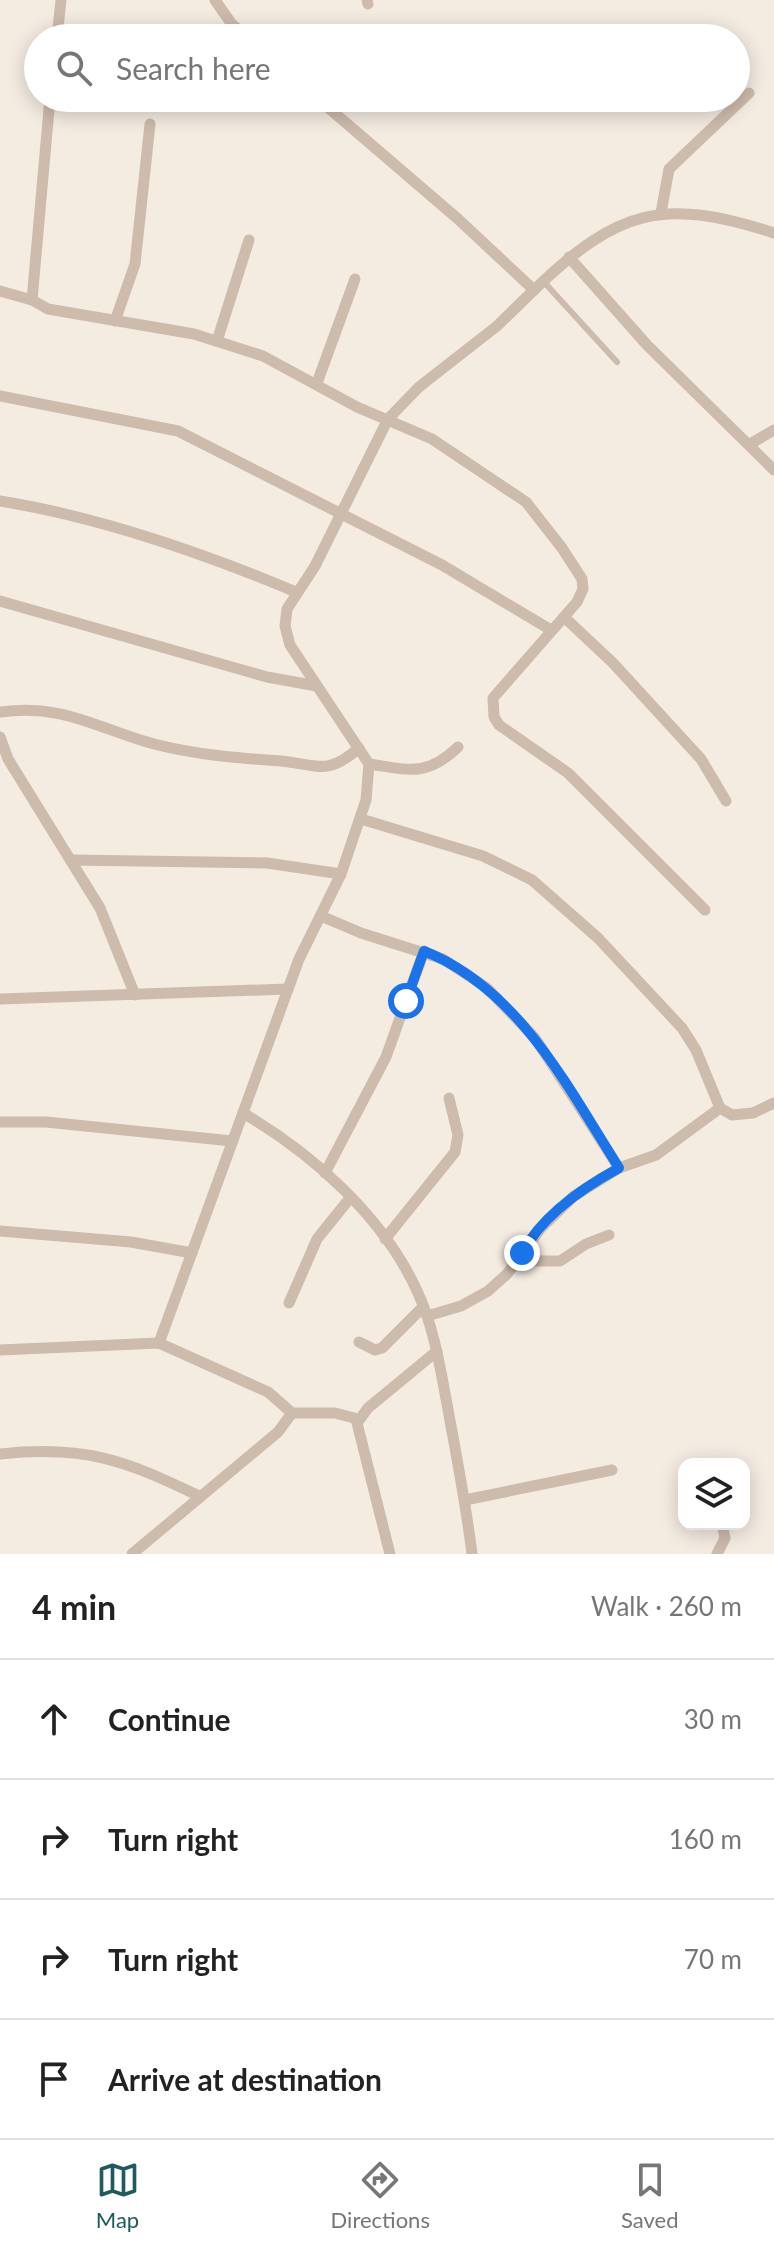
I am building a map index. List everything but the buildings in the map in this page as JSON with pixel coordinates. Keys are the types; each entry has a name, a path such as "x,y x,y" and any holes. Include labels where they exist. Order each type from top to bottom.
{"street":[{"path":"58,24 61,0"},
{"path":"215,0 232,24"},
{"path":"32,300 49,112"},
{"path":"333,112 534,290"},
{"path":"661,213 669,169 729,112"},
{"path":"115,321 135,264 150,124"},
{"path":"159,1343 303,949 341,874 361,819 369,764 290,645 286,632 287,609 315,566 388,419 419,387 497,326 569,257 633,220 661,213 708,214 774,233"},
{"path":"217,341 249,240"},
{"path":"569,257 647,345 774,470"},
{"path":"317,383 355,279"},
{"path":"0,291 32,300 48,309 217,341 263,356 357,407 461,456 526,502 582,579 581,596 493,698 494,717 499,725 568,773 705,910"},
{"path":"0,396 178,431 482,586 551,630"},
{"path":"750,444 774,430"},
{"path":"0,501 88,520 245,571 296,592"},
{"path":"0,601 267,677 317,686"},
{"path":"564,617 613,663 701,759 726,801"},
{"path":"0,712 63,713 149,742 207,757 286,762 325,769 341,764 359,748"},
{"path":"0,737 8,759 111,930 135,995"},
{"path":"369,764 423,770 436,766 458,747"},
{"path":"361,819 505,864 549,892 598,938 682,1028 696,1050 720,1108 732,1115 753,1113 774,1103"},
{"path":"71,860 267,863 341,874"},
{"path":"321,916 385,942 424,951 471,975 520,1020 619,1168"},
{"path":"325,1173 386,1057 424,951"},
{"path":"0,999 288,989"},
{"path":"385,1239 455,1152 458,1135 449,1098"},
{"path":"359,1342 375,1350 382,1348 425,1311 461,1306 488,1291 518,1261 541,1228 574,1196 619,1168 656,1155 720,1108"},
{"path":"243,1113 282,1136 350,1198 385,1239 425,1311 437,1351 472,1554"},
{"path":"0,1122 46,1122 232,1141"},
{"path":"289,1303 317,1239 350,1198"},
{"path":"0,1231 131,1242 192,1253"},
{"path":"518,1261 560,1261 586,1244 609,1235"},
{"path":"0,1350 159,1343 268,1392 292,1413 335,1413 358,1419"},
{"path":"390,1554 356,1429 358,1419 437,1351"},
{"path":"132,1554 278,1432 292,1413"},
{"path":"0,1454 32,1451 91,1453 152,1473 199,1496"},
{"path":"465,1500 612,1470"},
{"path":"717,1554 725,1538 723,1530"}],"lane":[{"path":"543,281 617,362"}],"route":[{"path":"406,1001 424,951 457,965 471,975 505,1005 535,1038 619,1168 574,1196 541,1228 522,1253"}]}
